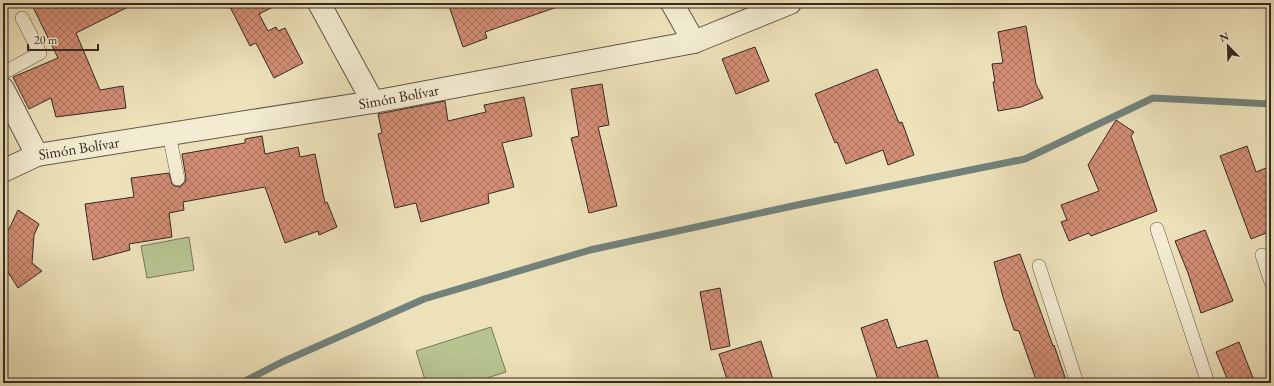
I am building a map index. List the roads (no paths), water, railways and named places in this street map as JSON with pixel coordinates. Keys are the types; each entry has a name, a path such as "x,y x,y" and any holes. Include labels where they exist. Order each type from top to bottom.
{"street":[{"path":"319,3 373,102"},
{"path":"672,3 694,42"},
{"name":"Simón Bolívar","path":"3,171 37,155 373,102 694,42 790,3"},
{"path":"5,100 37,155"}],"lane":[{"path":"3,73 40,53 22,18"},
{"path":"169,134 178,179"},
{"path":"1157,229 1208,383"},
{"path":"1262,255 1271,282"},
{"path":"1039,266 1077,383"}],"waterway":[{"path":"241,383 282,362 424,299 590,250 802,204 1025,159 1153,98 1271,104"}]}
